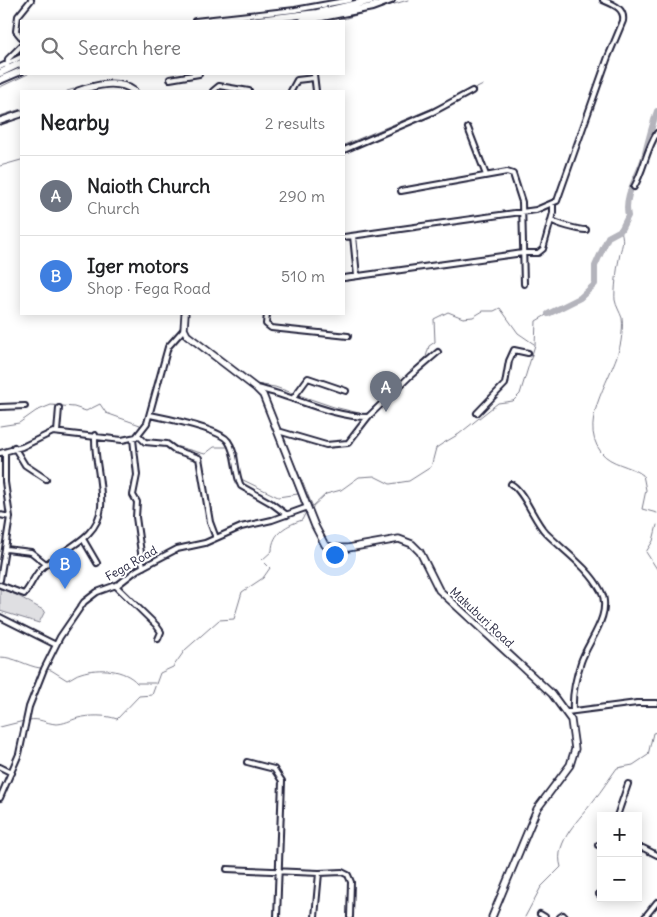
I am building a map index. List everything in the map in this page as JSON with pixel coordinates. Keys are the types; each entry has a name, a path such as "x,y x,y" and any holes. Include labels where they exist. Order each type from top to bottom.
{"main road":[{"path":"257,20 317,13 373,0"},
{"path":"310,20 372,7 391,0"},
{"path":"0,73 7,67 20,63"},
{"path":"0,80 20,70"}],"street":[{"path":"20,36 16,31 17,19 31,0"},
{"path":"204,20 295,10 350,0"},
{"path":"345,278 523,253 536,254 543,250 553,204 560,195 608,57 623,21 621,10 602,0"},
{"path":"7,67 10,55 20,47"},
{"path":"0,67 7,67 20,58"},
{"path":"170,79 193,75"},
{"path":"292,90 297,80 314,76 316,90"},
{"path":"82,90 105,84 128,87 132,90"},
{"path":"214,90 219,86 243,90"},
{"path":"345,150 433,112 472,92"},
{"path":"0,121 20,114"},
{"path":"468,128 486,175"},
{"path":"634,187 642,173 647,152 657,133"},
{"path":"401,191 486,175 507,172 512,174 521,196 524,284"},
{"path":"345,237 522,210 536,210 553,204"},
{"path":"551,220 557,224 586,230"},
{"path":"353,236 357,276"},
{"path":"0,580 10,517 2,453 14,447 22,447 39,437 57,432 133,439 148,423 164,356 171,342 184,329 185,315"},
{"path":"267,315 266,324 271,328 348,336"},
{"name":"Makuburi Road","path":"184,329 186,335 256,388 262,395 321,540 327,546 348,548 399,539 412,544 420,552 439,590 570,711 575,749 572,758 560,779 537,809 492,917"},
{"path":"477,413 505,384 509,361 514,350 528,353"},
{"path":"278,431 326,445 347,443 368,417 438,352"},
{"path":"294,398 308,378 346,391"},
{"path":"256,388 319,407 358,417 368,417"},
{"path":"0,407 25,406"},
{"path":"57,432 59,408"},
{"path":"150,415 200,427 226,438 233,453 237,478 243,489 271,503 287,515"},
{"path":"0,585 24,594 34,576 46,564 83,539 98,518 100,509 99,472 94,452 95,435"},
{"path":"138,435 145,442 167,444 174,450 199,458 210,522 216,538"},
{"path":"133,439 136,475 133,492 138,502 136,517 143,567"},
{"path":"14,447 25,465 46,480"},
{"path":"511,484 518,490 541,528 584,569 602,593 604,609 581,663 570,711 657,703"},
{"name":"Fega Road","path":"0,798 23,743 32,700 56,645 84,602 97,592 116,586 143,567 177,549 308,507"},
{"path":"0,514 10,517"},
{"path":"83,539 97,563"},
{"path":"6,549 31,552 46,564"},
{"path":"116,586 156,625 161,632 158,639"},
{"path":"0,617 56,645"},
{"path":"247,762 274,769 282,781 277,917"},
{"path":"0,767 12,773"},
{"path":"618,812 628,784"},
{"path":"642,848 657,856"},
{"path":"227,869 319,873 342,872 348,875 351,882 350,917"},
{"path":"315,917 319,873"},
{"path":"646,917 657,902"},
{"path":"540,914 545,917"},
{"path":"560,917 563,915 565,917"}],"shaded area":[{"path":"0,588 45,611 39,623 0,611"}],"waterway":[{"path":"339,20 408,0"},
{"path":"611,45 617,30"},
{"path":"600,75 607,55"},
{"path":"0,87 26,75"},
{"path":"316,75 318,88"},
{"path":"70,90 91,84 112,82"},
{"path":"473,90 483,85"},
{"path":"113,87 124,90"},
{"path":"93,90 99,88"},
{"path":"345,145 447,102"},
{"path":"0,116 20,109"},
{"path":"548,314 580,298 595,284 595,266 608,237 621,230 628,216 628,200 642,164 657,111"},
{"path":"563,179 584,119"},
{"path":"0,166 20,160"},
{"path":"553,201 558,192"},
{"path":"621,230 623,242 615,286 615,300 622,318 621,338 618,354 595,412 594,439 601,452 610,460 643,475 646,490 642,509 657,513"},
{"path":"230,364 256,384 275,387 334,407 363,414 367,413 426,357 429,346 435,342 434,319 448,312 463,318 473,317 483,311 494,311 500,308 518,333 534,344"},
{"path":"311,508 326,494 341,490 359,477 374,476 390,484 409,481 431,467 436,448 459,434 498,403 513,401 520,394 535,345 536,321 548,314"},
{"path":"193,343 215,360"},
{"path":"268,400 281,431"},
{"path":"0,426 19,423 36,411 51,405 74,407 86,411 100,404 106,413 140,425 141,429"},
{"path":"282,435 313,507"},
{"path":"143,438 153,441"},
{"path":"278,441 303,507"},
{"path":"171,445 205,454 214,447 229,447"},
{"path":"234,450 238,453 237,464"},
{"path":"239,473 241,479 278,497 298,494"},
{"path":"29,720 56,724 88,716 103,716 117,719 139,696 152,695 160,673 173,667 185,650 219,620 234,619 242,592 263,578 270,568 262,560 272,551 278,534 291,524 302,520 306,512"},
{"path":"657,525 653,541 646,552 657,569"},
{"path":"0,657 11,658 40,668"},
{"path":"46,669 67,680 88,671 111,670 126,675 137,683 155,683"},
{"path":"0,727 24,721 22,733"},
{"path":"525,917 541,887 561,867 561,849 570,831 617,768 633,765 648,755 653,733 657,732"},
{"path":"0,792 9,772"}],"place":[{"name":"Naioth Church","path":"386,412"},
{"name":"Iger motors","path":"65,589"}]}
